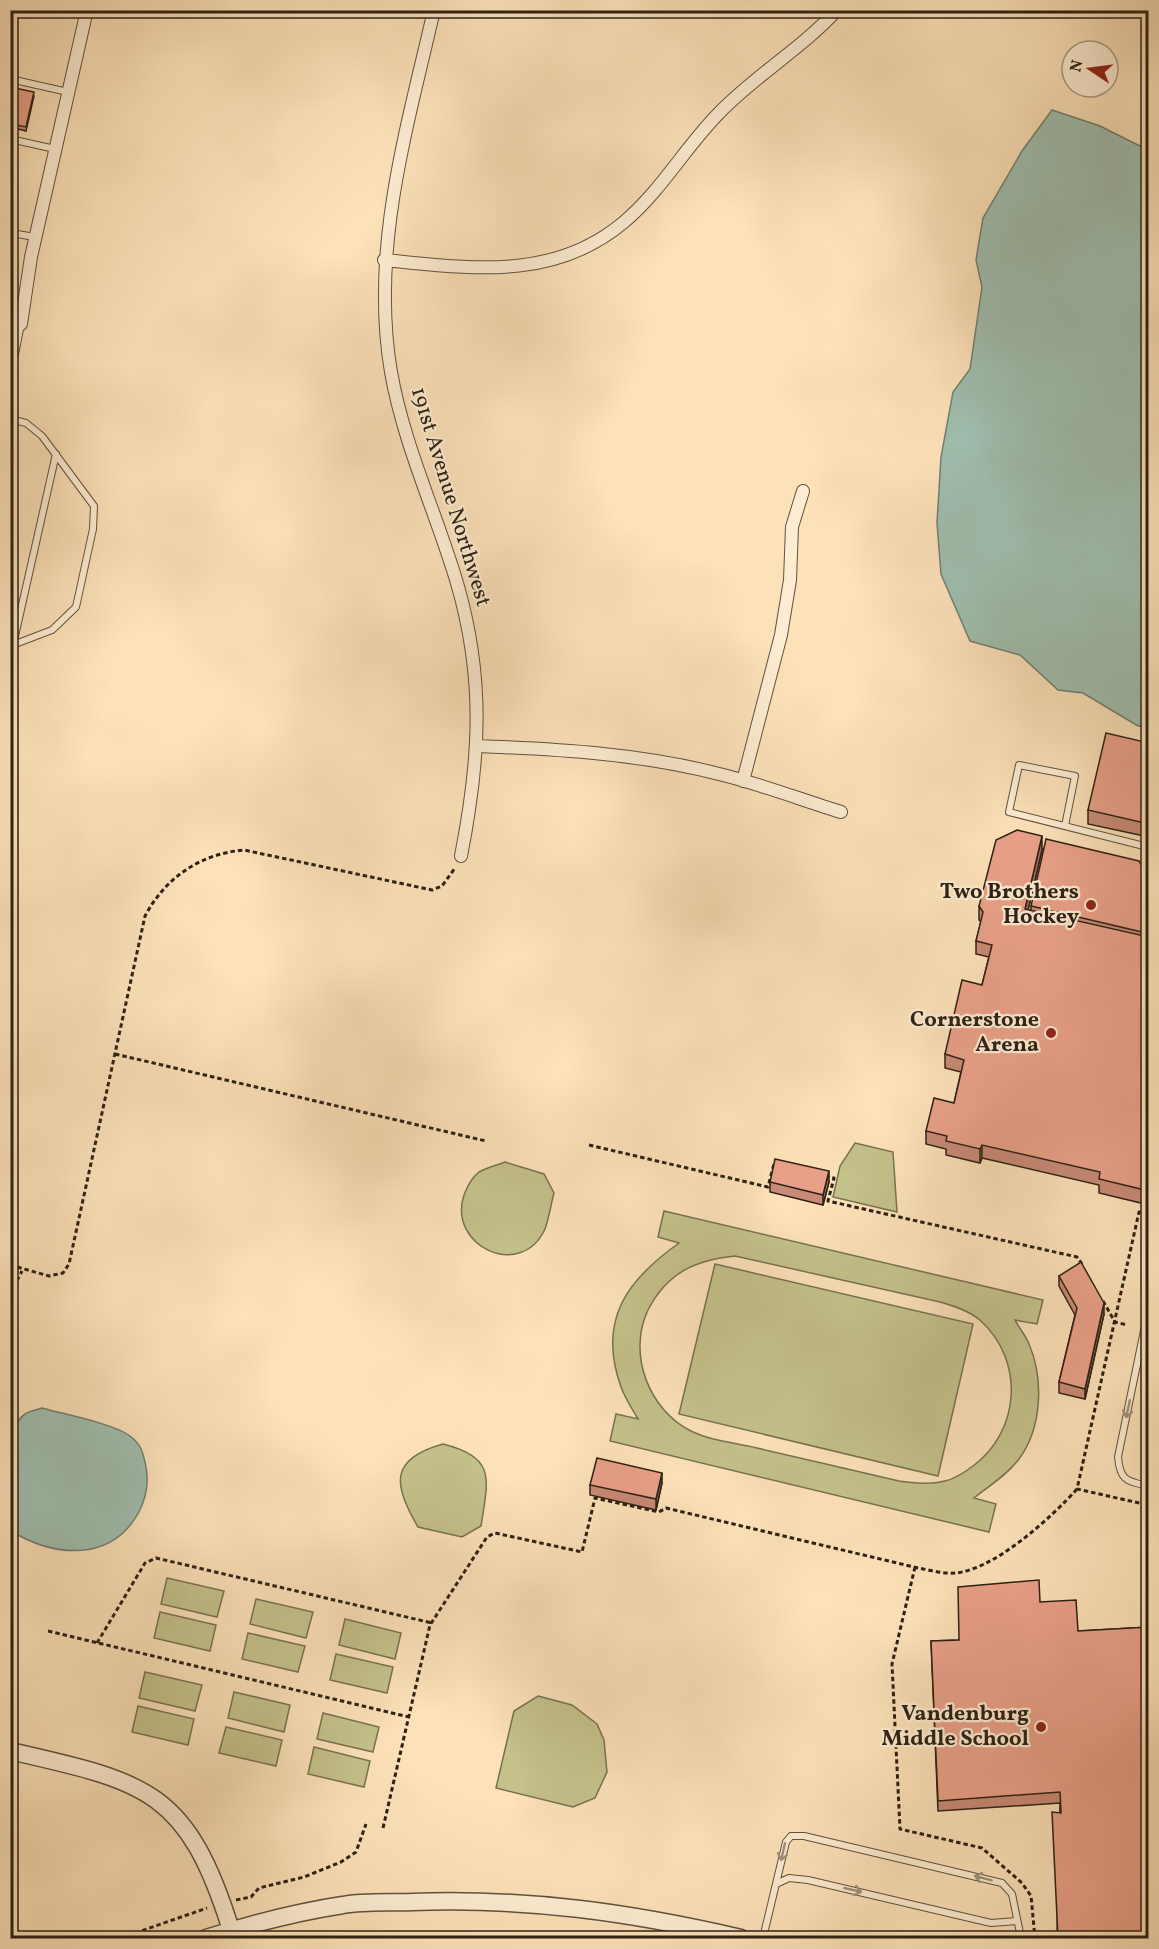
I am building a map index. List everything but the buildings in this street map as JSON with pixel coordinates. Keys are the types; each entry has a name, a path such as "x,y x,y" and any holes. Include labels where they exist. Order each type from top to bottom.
{"street":[{"path":"21,324 36,238 87,10"},
{"name":"191st Avenue Northwest","path":"434,10 396,177 384,260 385,314 391,371 404,432 451,563 466,617 476,684 477,746 474,794 461,856"},
{"path":"384,260 464,268 512,268 559,257 606,235 625,221 641,204 726,105 837,10"},
{"path":"743,781 781,636 790,580 792,526 803,491"},
{"path":"477,746 528,748 636,759 698,769 841,812"},
{"path":"10,1751 112,1776 145,1791 172,1812 192,1836 206,1860 232,1934"},
{"path":"207,1938 232,1934 346,1905 459,1900 566,1906 650,1917 741,1938"}],"lane":[{"path":"10,79 68,92"},
{"path":"10,139 56,149"},
{"path":"10,239 17,234 36,238"},
{"path":"10,380 21,324"},
{"path":"10,419 26,423 42,436 94,506 93,529 76,607 52,630 12,646"},
{"path":"12,646 56,454"},
{"path":"1065,826 1075,776 1019,765 1009,812 1065,826 1149,847"},
{"path":"1149,1311 1118,1457 1119,1472 1127,1481 1149,1486"},
{"path":"763,1938 786,1842 791,1836 804,1836 1002,1883 1011,1894 1021,1938"},
{"path":"776,1884 789,1878 808,1880 991,1923 1017,1921"}],"path":[{"path":"10,1265 22,1271 49,1276 63,1273 69,1264 145,916 153,900 171,879 199,861 222,852 244,850 432,890 442,886 452,875 461,856"},
{"path":"115,1054 486,1141"},
{"path":"589,1145 768,1187 774,1164 784,1167"},
{"path":"824,1176 834,1178 828,1201 1077,1257 1083,1267"},
{"path":"383,1828 432,1623 487,1537 495,1533 582,1552 595,1498 659,1512 666,1508 915,1567 954,1573 988,1564 1061,1507 1077,1489 1139,1212 1149,1214"},
{"path":"10,1294 22,1271"},
{"path":"1099,1294 1115,1323"},
{"path":"1115,1323 1127,1325"},
{"path":"1077,1489 1149,1505"},
{"path":"97,1643 145,1563 156,1558 432,1623"},
{"path":"915,1567 892,1664 900,1829 982,1848 1022,1883 1031,1896 1035,1938"},
{"path":"48,1631 409,1717"},
{"path":"121,1938 223,1903 251,1897 259,1888 304,1877 341,1862 356,1852 362,1842 366,1824"}],"shaded area":[{"path":"1052,110 1100,126 1148,150 1148,727 1138,726 1083,693 1058,690 1020,655 970,641 941,574 937,523 941,457 953,392 970,369 982,287 976,260 983,218 1022,151"},
{"path":"855,1143 893,1152 897,1212 833,1197 840,1166"},
{"path":"505,1162 544,1174 554,1193 545,1229 534,1245 520,1253 504,1255 489,1251 476,1242 466,1229 462,1213 464,1195 474,1177 479,1172"},
{"path":"664,1211 1043,1300 1037,1324 1015,1320 1028,1341 1034,1358 1038,1403 1032,1433 1019,1459 974,1498 996,1504 989,1532 610,1441 616,1414 638,1419 623,1391 614,1363 615,1322 631,1287 661,1257 679,1243 658,1237","holes":["735,1256 940,1302 972,1314 995,1338 1005,1356 1010,1376 1011,1396 1008,1416 989,1451 963,1473 939,1482 899,1481 715,1439 691,1431 676,1422 653,1395 641,1362 642,1327 656,1297 673,1278 684,1271 695,1265 721,1258"]},
{"path":"715,1264 973,1324 938,1476 679,1414"},
{"path":"42,1408 113,1427 130,1436 140,1446 147,1473 145,1496 139,1512 127,1529 113,1540 98,1547 63,1550 28,1540 11,1531 9,1469 13,1435 18,1422 25,1414"},
{"path":"443,1444 473,1456 481,1464 485,1473 486,1495 481,1526 462,1537 418,1527 404,1498 401,1486 401,1475 413,1457"},
{"path":"167,1578 224,1591 217,1617 161,1604"},
{"path":"256,1599 313,1612 306,1638 250,1624"},
{"path":"160,1612 216,1625 210,1651 154,1638"},
{"path":"345,1619 401,1633 395,1659 339,1645"},
{"path":"248,1633 305,1646 298,1672 242,1659"},
{"path":"336,1654 393,1667 387,1693 330,1680"},
{"path":"145,1672 202,1685 195,1711 139,1698"},
{"path":"234,1692 290,1705 284,1732 228,1718"},
{"path":"538,1696 572,1705 597,1724 604,1740 607,1772 595,1798 573,1807 496,1788 514,1711"},
{"path":"138,1706 194,1719 188,1745 132,1732"},
{"path":"323,1713 379,1727 373,1752 317,1739"},
{"path":"226,1727 282,1740 276,1766 219,1753"},
{"path":"314,1747 370,1761 364,1787 308,1774"}],"place":[{"name":"Two Brothers Hockey","path":"1091,905"},
{"name":"Cornerstone Arena","path":"1051,1033"},
{"name":"Vandenburg Middle School","path":"1041,1727"}]}
